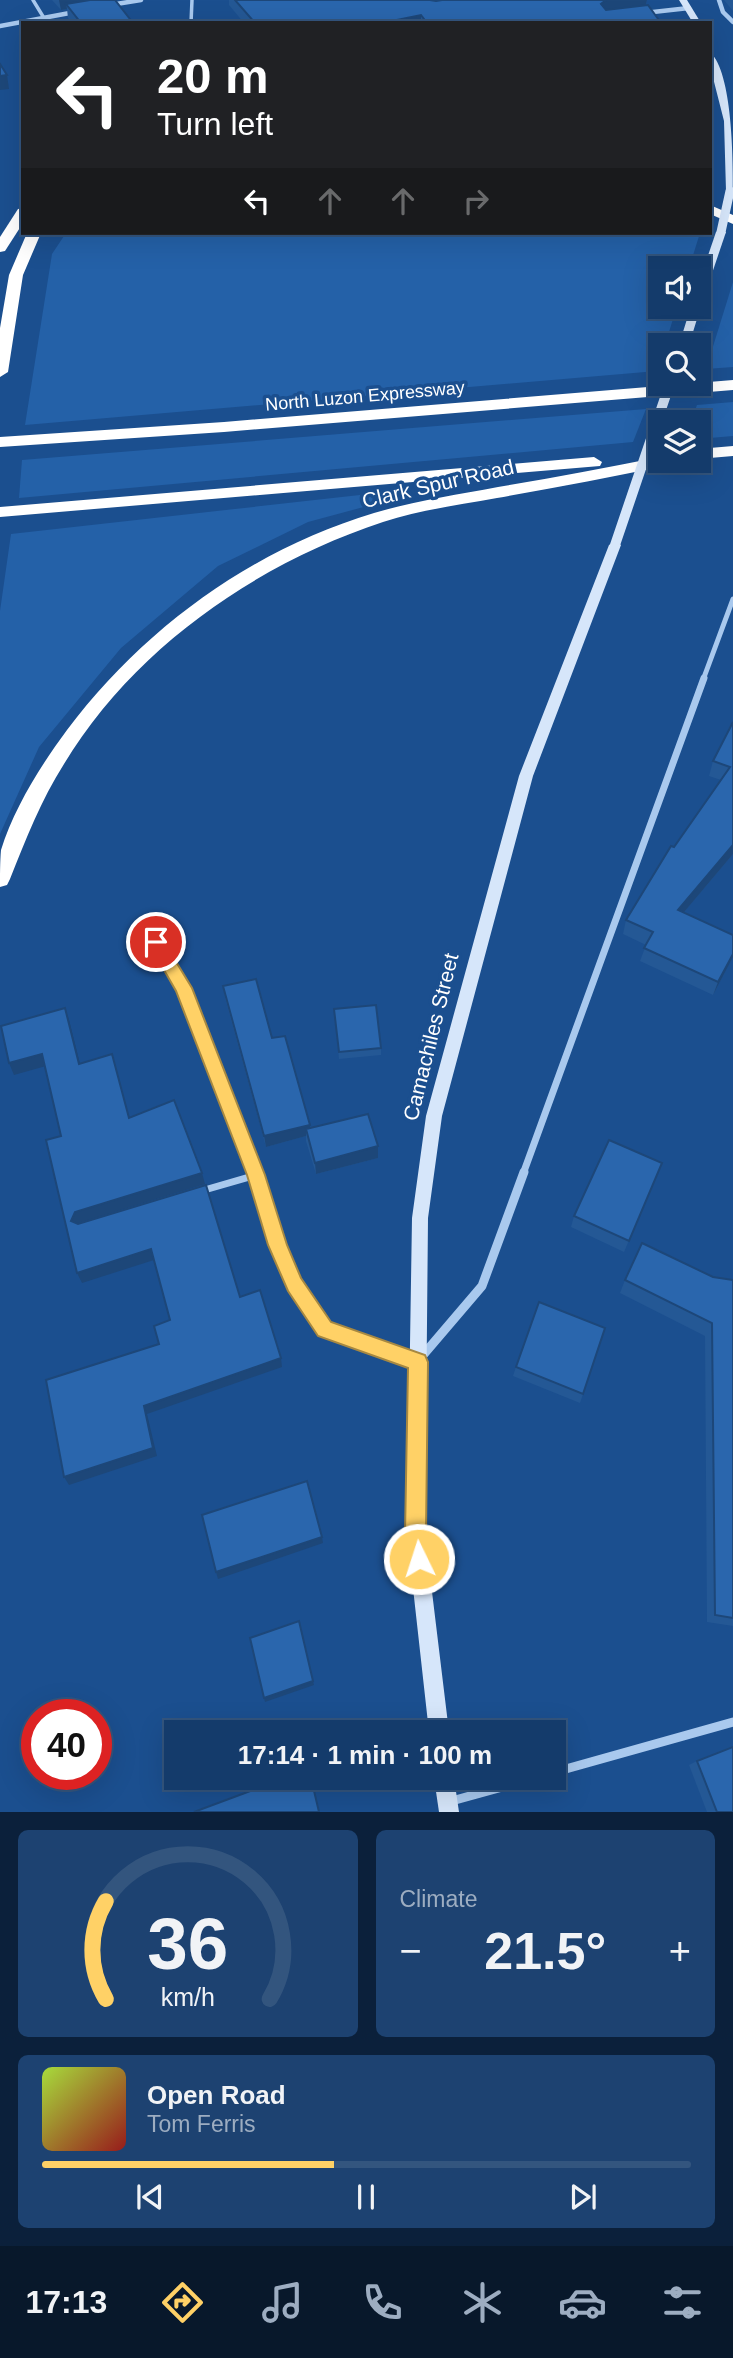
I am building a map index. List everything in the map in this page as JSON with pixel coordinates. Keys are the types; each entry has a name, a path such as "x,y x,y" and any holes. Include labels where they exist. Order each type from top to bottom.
{"highway":[{"path":"712,210 733,220"},
{"path":"0,248 21,215"},
{"path":"0,372 16,275 33,235"},
{"name":"North Luzon Expressway","path":"0,442 238,426 733,385"},
{"path":"711,453 733,451"},
{"path":"0,512 648,458"},
{"name":"Clark Spur Road","path":"0,879 16,836 46,777 94,707 149,649 233,586 306,547 379,518 463,498 648,464"}],"street":[{"path":"104,6 141,0"},
{"path":"683,0 696,21"},
{"path":"719,0 723,12 733,22"},
{"path":"640,14 689,8"},
{"path":"24,21 80,11"},
{"path":"0,26 21,22"},
{"path":"711,262 730,191 732,154 722,88 712,60"},
{"name":"Camachiles Street","path":"438,1720 416,1534 420,1218 434,1116 526,776 615,545 666,396"},
{"path":"146,928 184,988 256,1175 277,1245 294,1284 325,1329 418,1362 482,1286 733,599"},
{"path":"566,1769 733,1723"},
{"path":"448,1807 498,1790"}],"lane":[{"path":"33,0 46,21"},
{"path":"191,21 192,0"},
{"path":"193,1194 256,1175"}],"shaded area":[{"path":"65,235 699,235 693,256 648,256 648,319 673,319 669,333 648,333 648,372 25,425 52,254"},
{"path":"733,282 733,367 711,369 711,353"},
{"path":"733,402 733,436 711,438 711,410 695,410 697,405"},
{"path":"646,409 633,442 19,498 22,460"},
{"path":"396,491 397,498 308,522 218,566 121,648 39,747 0,834 0,611 11,534"}],"building":[{"path":"115,0 131,21 79,21 66,4"},
{"path":"235,0 606,0 601,4 606,10 648,5 660,21 426,21 421,15 392,21 253,21"},
{"path":"0,64 7,75 0,76"},
{"path":"733,722 733,845 678,910 733,935 733,954 718,982 644,948 653,932 626,920 671,846 674,847 730,767 713,761"},
{"path":"256,979 272,1038 285,1036 310,1125 264,1136 223,986"},
{"path":"376,1005 381,1048 339,1052 334,1009"},
{"path":"65,1008 79,1064 112,1054 129,1118 174,1100 202,1173 75,1212 71,1221 78,1224 206,1185 240,1297 260,1290 281,1358 144,1406 153,1448 64,1477 46,1380 159,1344 154,1326 170,1320 151,1249 77,1273 46,1140 61,1136 42,1054 9,1063 1,1026"},
{"path":"368,1114 378,1146 315,1163 306,1129"},
{"path":"609,1140 662,1163 629,1241 574,1216"},
{"path":"642,1243 713,1277 733,1280 733,1618 715,1615 712,1323 625,1280"},
{"path":"539,1302 605,1328 583,1394 516,1367"},
{"path":"307,1481 322,1537 216,1572 202,1515"},
{"path":"299,1621 313,1681 264,1698 250,1638"},
{"path":"733,1747 733,1812 717,1812 697,1761"},
{"path":"253,1790 314,1790 319,1812 194,1812"}],"route":[{"path":"156,942 184,988 256,1175 277,1245 294,1284 325,1329 418,1362 416,1534 419,1559"}]}
